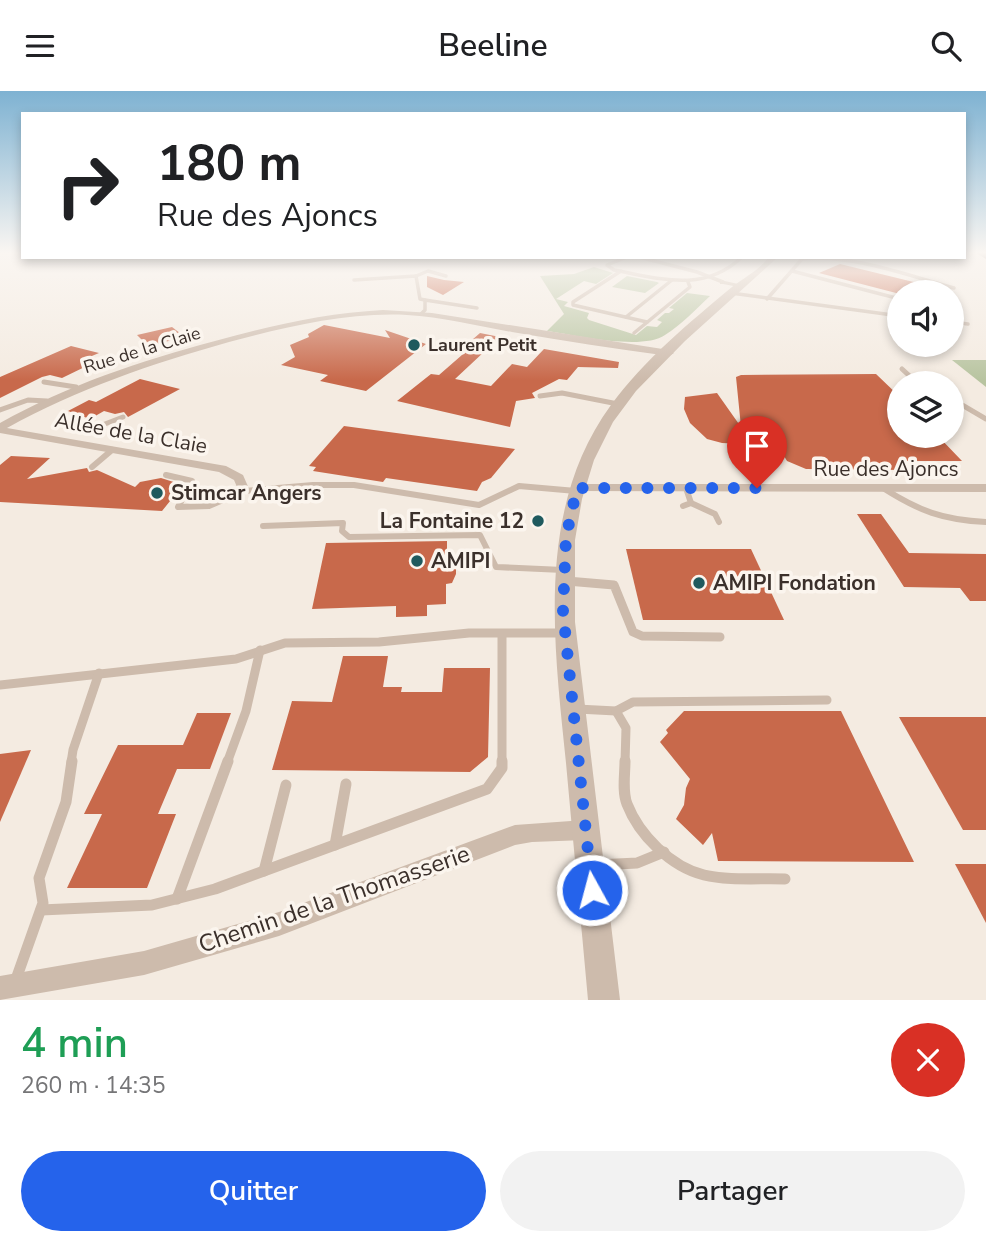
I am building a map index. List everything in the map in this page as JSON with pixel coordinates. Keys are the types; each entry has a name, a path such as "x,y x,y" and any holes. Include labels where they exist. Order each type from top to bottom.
{"street":[{"path":"604,1000 564,633 563,576 566,537 576,490 594,443 618,404 728,295"},
{"name":"Rue de la Claie","path":"0,428 76,387 135,366 302,321 356,314 421,314 663,357"},
{"name":"Allée de la Claie","path":"0,428 229,471 242,482 244,491"},
{"name":"Rue des Ajoncs","path":"576,490 986,488"},
{"name":"Chemin de la Thomasserie","path":"7,987 144,963 279,924 515,835 585,830"}],"lane":[{"path":"420,295 425,300 477,308"},
{"path":"584,295 572,303 575,306 647,322"},
{"path":"626,317 655,295"},
{"path":"634,333 679,295"},
{"path":"756,295 887,314"},
{"path":"767,299 770,295"},
{"path":"421,314 425,310 425,300"},
{"path":"964,324 968,324"},
{"path":"44,381 76,387"},
{"path":"540,396 562,393 618,404"},
{"path":"0,410 28,400 47,401"},
{"path":"964,406 986,419"},
{"path":"92,429 123,417"},
{"path":"92,467 112,450"},
{"path":"178,461 164,476 192,481 178,507 209,506 244,491 313,485 354,485 479,505 519,486 576,490"},
{"path":"686,488 691,503"},
{"path":"882,488 930,516 952,521 986,522"},
{"path":"683,506 691,503 715,513 719,522"},
{"path":"263,526 343,523 342,531 349,537 481,535 496,567 614,585 633,632 642,636 720,637"},
{"path":"0,685 236,659 285,642 379,642 469,633 564,633"},
{"path":"41,910 152,905 215,889 486,789 502,768 502,633"},
{"path":"177,899 246,711 260,650"},
{"path":"7,987 41,910 43,903 39,878 66,802 73,750 99,673"},
{"path":"572,709 616,711 633,702 828,700"},
{"path":"616,711 626,728 623,773 627,804 650,841 678,863 704,875 785,880"},
{"path":"335,845 346,784"},
{"path":"264,871 286,785"},
{"path":"589,866 637,863 664,852"}],"green space":[{"path":"552,295 562,295 556,299 568,302 564,306 589,313 589,320 636,335 647,326 657,327 662,322 657,320 674,309 669,308 684,295 710,296 665,335 641,342 608,341 547,331 564,314"},
{"path":"952,360 986,360 986,387"}],"building":[{"path":"324,325 390,338 385,330 426,344 366,391 320,381 328,375 281,365 295,357 290,345 309,337 308,334"},
{"path":"172,327 185,337 148,346 137,335"},
{"path":"480,333 500,337 455,379 491,386 512,364 527,367 544,349 619,362 618,368 578,367 567,380 559,379 532,393 535,398 516,401 510,427 397,401 431,374 439,375 470,348 464,347"},
{"path":"71,346 99,353 87,358 97,361 62,378 50,375 42,377 0,398 0,377"},
{"path":"876,374 887,385 887,448 950,448 962,461 898,461 906,470 806,469 787,461 772,436 741,436 746,444 707,439 690,423 684,409 685,397 717,393 741,427 736,377"},
{"path":"140,379 180,389 128,417 124,412 115,414 104,411 90,419 68,411 89,400 96,402"},
{"path":"344,426 515,449 491,478 482,482 477,491 386,478 383,482 313,471 316,467 309,466"},
{"path":"11,456 50,458 27,479 87,468 89,472 97,470 135,487 140,482 161,478 183,485 162,511 0,502 0,465"},
{"path":"857,514 881,514 909,553 986,554 986,601 970,601 960,588 904,587"},
{"path":"447,541 447,550 456,565 456,574 452,583 446,584 446,604 427,605 427,616 396,617 396,606 312,609 326,543"},
{"path":"626,549 751,549 784,620 643,620"},
{"path":"343,656 388,656 383,687 402,687 401,692 442,692 444,668 490,668 488,757 470,772 272,770 292,701 332,702"},
{"path":"684,711 841,711 914,862 718,861 712,833 703,845 676,819 684,805 690,779 660,742 668,733 666,730"},
{"path":"197,713 231,713 210,769 177,769 158,814 176,814 147,888 67,888 102,814 84,814 118,745 183,745"},
{"path":"899,717 986,717 986,830 963,830"},
{"path":"31,750 0,822 0,754"},
{"path":"955,864 986,864 986,923"}],"place":[{"name":"Laurent Petit","path":"414,345"},
{"name":"Stimcar Angers","path":"157,493"},
{"name":"La Fontaine 12","path":"538,521"},
{"name":"AMIPI","path":"417,561"},
{"name":"AMIPI Fondation","path":"699,583"}],"route":[{"path":"592,890 563,611 566,537 577,488 757,488"}]}
